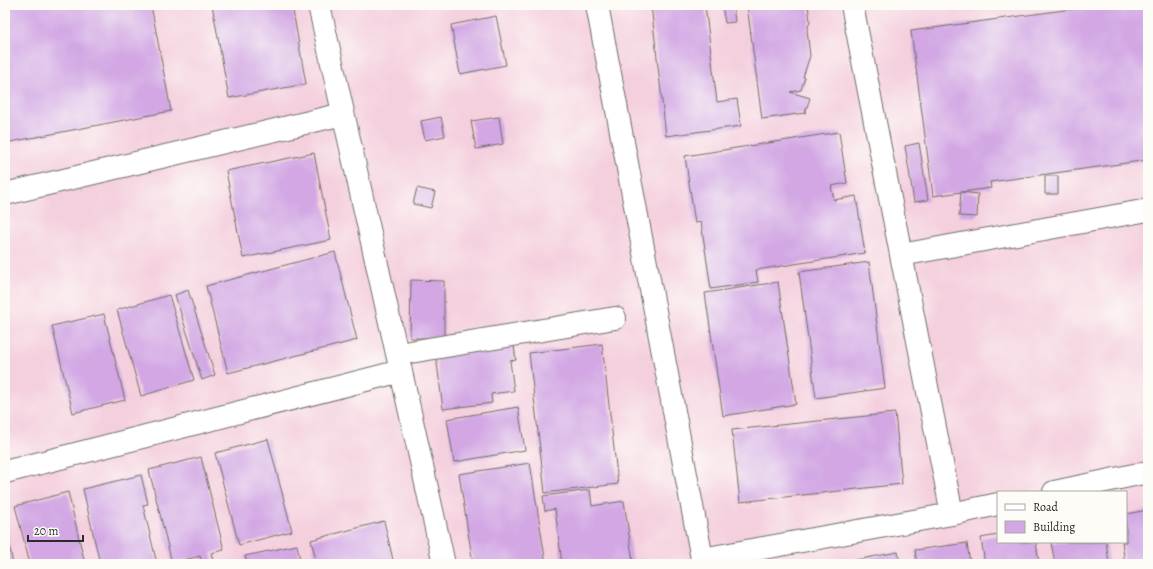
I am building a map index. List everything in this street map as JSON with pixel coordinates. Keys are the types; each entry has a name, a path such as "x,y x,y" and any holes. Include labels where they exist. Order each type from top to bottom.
{"street":[{"path":"319,5 444,564"},
{"path":"597,5 703,562 997,504"},
{"path":"852,5 952,514"},
{"path":"5,194 343,114"},
{"path":"901,255 1148,210"},
{"path":"5,472 399,363 615,318"},
{"path":"1059,491 1148,472"}],"shaded area":[{"path":"5,5 1148,5 1148,564 5,564"}],"building":[{"path":"5,5 151,5 171,111 5,143"},
{"path":"212,5 292,5 306,84 229,98"},
{"path":"651,5 705,5 717,102 737,99 741,126 666,136"},
{"path":"722,5 733,5 735,22 725,23"},
{"path":"747,5 808,5 810,21 807,30 810,56 803,77 805,77 801,90 790,92 810,98 805,113 762,119"},
{"path":"1101,5 1148,5 1148,160 990,182 991,188 933,196 911,31"},
{"path":"496,16 506,65 460,74 451,25"},
{"path":"441,117 445,136 425,140 421,121"},
{"path":"499,117 503,144 476,149 471,121"},
{"path":"839,132 847,183 831,186 834,200 856,196 865,253 756,270 758,282 711,289 701,222 695,223 685,156"},
{"path":"919,143 928,200 914,202 905,146"},
{"path":"314,153 331,240 243,258 226,171"},
{"path":"1045,176 1058,176 1058,194 1045,194"},
{"path":"417,188 435,192 431,208 413,204"},
{"path":"961,192 978,194 977,217 959,216"},
{"path":"335,252 357,340 228,373 206,286"},
{"path":"869,262 885,388 816,398 799,272"},
{"path":"411,280 444,281 444,338 410,338"},
{"path":"778,282 796,404 723,416 705,293"},
{"path":"188,290 215,375 202,380 175,295"},
{"path":"169,295 194,380 141,396 117,310"},
{"path":"104,314 125,400 73,413 52,326"},
{"path":"602,344 618,484 545,493 529,353"},
{"path":"514,346 516,360 510,361 514,391 491,394 492,403 443,409 436,356"},
{"path":"518,407 525,450 454,462 447,419"},
{"path":"895,413 902,484 740,502 732,430"},
{"path":"268,439 292,531 239,545 215,453"},
{"path":"201,457 224,550 211,553 213,561 202,564 200,556 172,563 149,470"},
{"path":"530,463 546,564 473,564 459,474"},
{"path":"141,475 148,504 143,505 157,564 100,564 83,489"},
{"path":"590,490 592,506 624,501 633,562 616,564 562,564 555,509 545,511 543,496"},
{"path":"68,492 85,564 30,564 15,506"},
{"path":"1148,510 1148,564 1125,564 1122,543 1127,543 1127,514"},
{"path":"384,521 394,564 317,564 311,540"},
{"path":"6,529 13,564 5,564"},
{"path":"997,535 997,543 1036,543 1039,564 985,564 981,538"},
{"path":"967,543 970,564 917,564 915,550"},
{"path":"1051,543 1106,543 1109,564 1055,564"},
{"path":"297,545 301,564 247,564 245,556"},
{"path":"898,552 900,564 845,564 845,562"}]}
